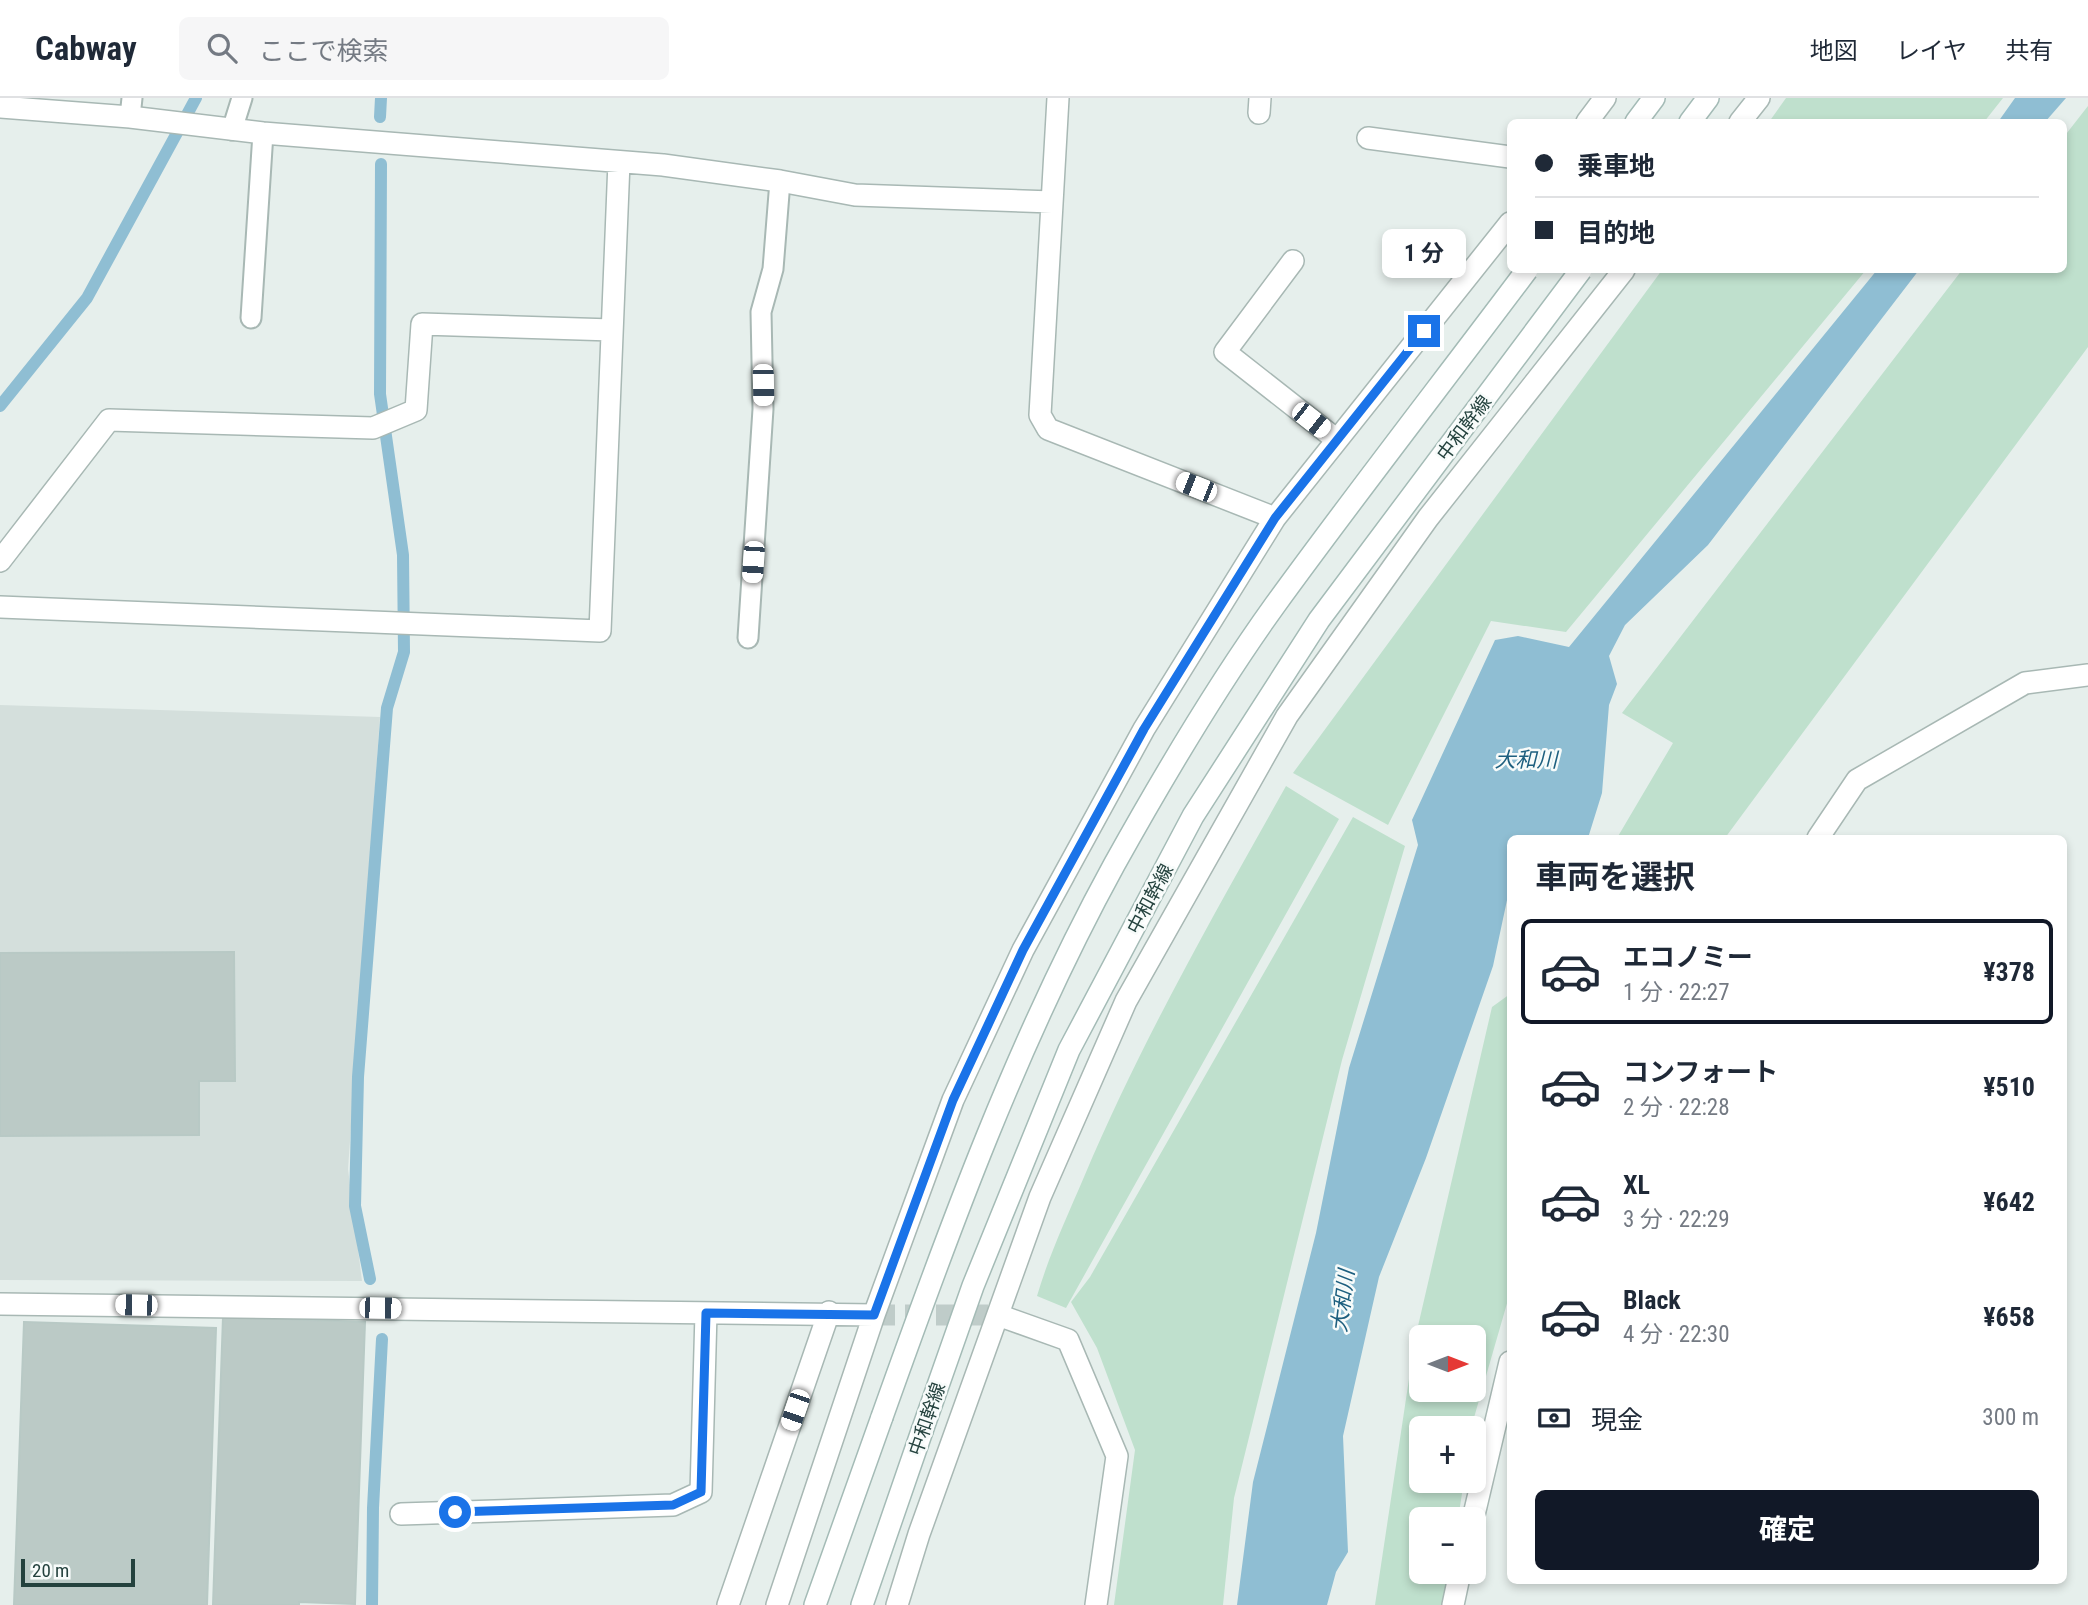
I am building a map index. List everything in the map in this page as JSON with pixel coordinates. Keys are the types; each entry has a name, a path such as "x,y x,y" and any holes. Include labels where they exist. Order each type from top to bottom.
{"street":[{"path":"1058,98 1040,415 1048,429 1275,518"},
{"path":"1589,119 1605,98"},
{"path":"1638,119 1654,98"},
{"path":"1692,119 1708,98"},
{"path":"1742,119 1759,98"},
{"path":"0,107 131,108 185,124 232,130 620,162 780,181 855,195 1052,202"},
{"path":"1368,138 1507,157"},
{"path":"0,607 600,631 620,162"},
{"path":"776,1605 874,1315 953,1100 1023,950 1144,729 1275,518 1507,227"},
{"path":"1293,261 1225,352 1337,440"},
{"path":"815,1605 925,1295 997,1113 1061,966 1115,864 1182,750 1273,607 1525,273"},
{"name":"中和幹線","path":"862,1605 973,1286 1069,1050 1193,816 1319,620 1579,273"},
{"path":"897,1605 919,1534 1040,1197 1126,1000 1287,716 1428,518 1622,273"},
{"path":"0,561 109,420 373,428 416,410 422,324 612,330"},
{"path":"1820,835 1857,780 2025,683 2088,675"},
{"path":"0,1304 706,1313 829,1312 874,1315"},
{"path":"728,1605 829,1312"},
{"path":"401,1514 673,1505 701,1492 706,1313"},
{"path":"998,1315 1068,1340 1117,1456 1096,1605"},
{"path":"1476,1507 1507,1375"},
{"path":"1453,1605 1457,1584"}],"lane":[{"path":"232,130 242,98"},
{"path":"251,317 263,133"},
{"path":"748,638 763,409 761,312 774,269 780,181"}],"shaded area":[{"path":"0,705 380,717 348,1169 362,1281 0,1280"}],"green space":[{"path":"1786,98 2003,98 1986,119 1771,119"},
{"path":"2088,106 2088,347 1727,835 1619,835 1673,743 1622,713 1960,273 2067,273 2067,133"},
{"path":"1660,273 1864,273 1566,632 1491,621 1388,825 1293,773"},
{"path":"1286,786 1339,819 1066,1308 1037,1296 1065,1221 1129,1077 1179,979"},
{"path":"1353,817 1405,846 1342,1060 1234,1498 1223,1605 1114,1605 1135,1450 1097,1348 1071,1302 1090,1277"},
{"path":"1507,996 1507,1303 1486,1376 1486,1325 1418,1325 1492,1007"},
{"path":"1409,1379 1409,1402 1479,1402 1474,1416 1409,1416 1409,1493 1462,1493 1460,1507 1409,1507 1409,1584 1450,1584 1447,1605 1375,1605"}],"water":[{"path":"2015,98 2066,98 2048,119 2000,119"},
{"name":"大和川","path":"1875,273 1917,273 1708,545 1625,625 1609,656 1617,684 1609,705 1602,793 1589,835 1507,835 1507,900 1493,966 1426,1158 1379,1277 1343,1436 1348,1552 1336,1572 1327,1605 1237,1605 1253,1482 1316,1233 1349,1068 1418,845 1412,820 1495,640 1518,636 1569,647"}],"building":[{"path":"234,952 235,1081 199,1081 199,1135 0,1136 0,953"},
{"path":"223,1317 365,1322 355,1604 299,1602 299,1605 213,1605"},
{"path":"24,1322 216,1328 207,1605 14,1605"}],"waterway":[{"path":"0,406 87,298 196,98"},
{"path":"380,117 381,98"},
{"path":"370,1279 355,1206 358,1077 387,708 404,652 403,555 380,394 381,164"},
{"path":"372,1605 373,1508 382,1339"}],"tunnel":[{"path":"874,1315 998,1315"}],"route":[{"path":"455,1512 673,1505 701,1492 706,1313 829,1312 874,1315 953,1100 1023,950 1144,729 1275,518 1424,331"}]}
